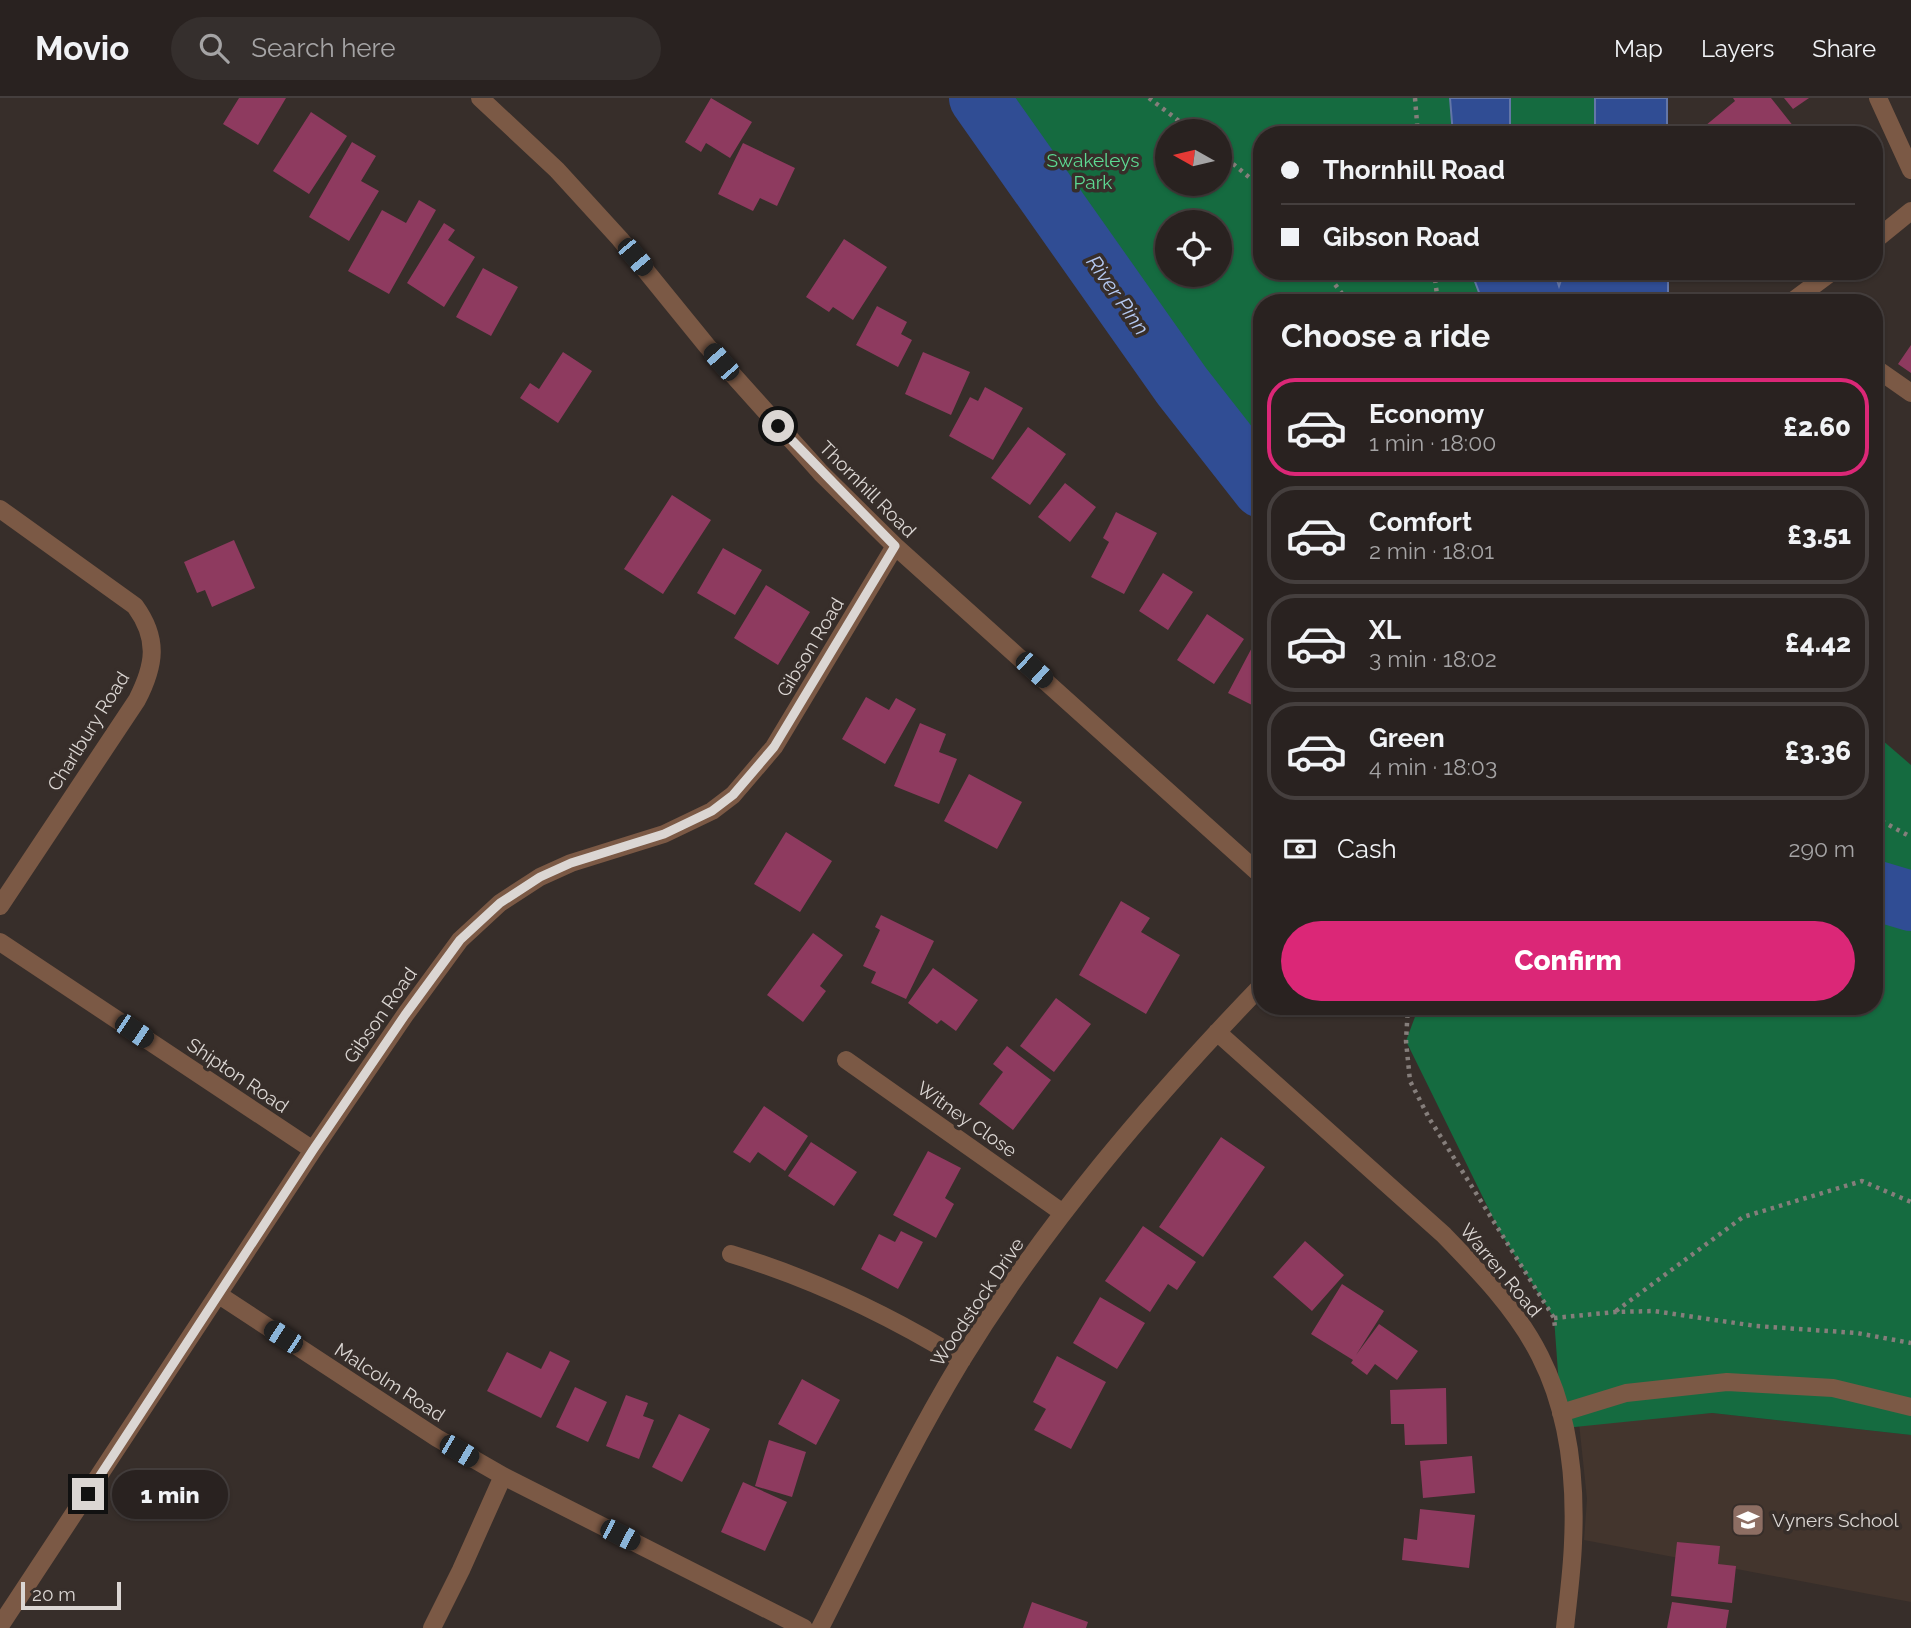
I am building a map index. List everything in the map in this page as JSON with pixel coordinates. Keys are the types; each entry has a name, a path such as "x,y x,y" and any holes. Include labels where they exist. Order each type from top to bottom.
{"street":[{"name":"Thornhill Road","path":"480,98 513,127 620,239 763,411 821,473 895,546 1253,868"},
{"path":"1878,98 1911,170"},
{"path":"1883,234 1911,211"},
{"path":"1802,294 1821,280"},
{"path":"1883,373 1911,393"},
{"name":"Charlbury Road","path":"0,509 135,606 145,619 151,634 152,649 146,682 137,700 0,906"},
{"name":"Gibson Road","path":"0,1626 313,1150 440,965 481,918 517,890 581,859 664,834 712,811 733,795 774,747 895,546"},
{"name":"Shipton Road","path":"0,942 313,1150"},
{"name":"Woodstock Drive","path":"820,1628 929,1415 962,1360 1063,1213 1217,1032 1253,994"},
{"name":"Warren Road","path":"1217,1032 1444,1235 1506,1305 1533,1343 1547,1372 1561,1413 1574,1502 1573,1546 1565,1628"},
{"name":"Witney Close","path":"846,1060 1063,1213"},
{"path":"731,1254 817,1285 910,1328 962,1360"},
{"name":"Malcolm Road","path":"219,1295 437,1438 503,1476 804,1628"},
{"path":"1561,1413 1626,1393 1727,1382 1833,1388 1911,1407"},
{"path":"432,1628 503,1476"}],"path":[{"path":"1149,98 1176,119"},
{"path":"1415,98 1417,126"},
{"path":"1232,163 1253,180"},
{"path":"1883,822 1911,837"},
{"path":"1407,1015 1406,1041 1410,1081 1429,1118 1554,1318 1654,1311 1756,1326 1857,1333 1911,1343"},
{"path":"1615,1312 1743,1217 1861,1181 1911,1202"}],"shaded area":[{"name":"Vyners School","path":"1712,1413 1911,1435 1911,1602 1584,1540 1587,1499 1579,1423"}],"green space":[{"name":"Swakeleys Park","path":"956,98 1450,98 1452,126 1253,126 1253,280 1474,280 1480,294 1253,294 1253,495 1043,229"},
{"path":"1510,98 1595,98 1595,126 1510,126"},
{"path":"1883,741 1911,765 1911,1435 1712,1413 1565,1428 1561,1413 1554,1318 1500,1232 1406,1041 1416,1015 1883,1015"}],"water":[{"path":"1450,98 1510,98 1510,126 1452,126"},
{"path":"1595,98 1667,98 1667,126 1595,126"},
{"path":"1474,280 1557,280 1559,286 1561,280 1668,280 1668,294 1480,294"}],"building":[{"path":"239,98 286,98 258,145 223,124"},
{"path":"711,98 752,122 730,158 706,143 701,152 685,142"},
{"path":"1733,98 1771,98 1793,126 1705,126 1735,101"},
{"path":"1784,98 1809,98 1793,109"},
{"path":"311,112 347,136 309,194 273,171"},
{"path":"352,142 376,156 361,181 379,191 349,241 309,217"},
{"path":"743,143 795,168 777,206 760,198 753,211 718,194"},
{"path":"419,200 436,210 389,294 348,271 382,210 406,223"},
{"path":"444,223 455,230 448,240 475,257 444,307 407,283"},
{"path":"844,239 887,267 853,320 833,307 829,312 806,297"},
{"path":"483,268 518,287 491,336 456,317"},
{"path":"877,306 907,322 901,334 912,340 898,367 856,345"},
{"path":"1911,345 1911,373 1898,364"},
{"path":"563,352 592,371 558,423 520,398 530,383 539,389"},
{"path":"923,352 970,372 951,415 905,394"},
{"path":"985,387 1023,408 993,460 949,436 970,397 978,401"},
{"path":"1028,427 1066,454 1030,505 991,478"},
{"path":"1065,483 1096,507 1070,542 1038,517"},
{"path":"672,495 711,520 663,594 624,569"},
{"path":"1116,512 1157,533 1124,594 1091,577 1109,542 1103,538"},
{"path":"234,540 255,588 212,607 205,590 197,593 184,562"},
{"path":"723,548 762,570 735,615 697,593"},
{"path":"1163,573 1193,592 1168,630 1139,611"},
{"path":"766,585 810,612 778,665 734,638"},
{"path":"1207,614 1244,639 1214,684 1177,660"},
{"path":"1253,646 1253,706 1228,693"},
{"path":"866,697 889,710 896,698 916,709 885,764 842,739"},
{"path":"920,723 946,734 939,752 957,759 939,804 894,786"},
{"path":"969,774 1022,802 997,849 944,821"},
{"path":"786,832 832,861 800,912 754,884"},
{"path":"1121,901 1150,918 1141,932 1180,955 1146,1014 1079,975"},
{"path":"881,915 934,941 906,999 871,983 876,972 863,966 880,930 875,927"},
{"path":"813,933 843,955 820,986 826,991 803,1022 767,995"},
{"path":"933,968 978,1000 956,1031 941,1020 937,1024 908,1003"},
{"path":"1056,998 1091,1024 1054,1072 1020,1046"},
{"path":"1007,1046 1051,1080 1013,1130 979,1104 1003,1072 993,1064"},
{"path":"764,1106 808,1136 785,1171 758,1152 750,1163 733,1152"},
{"path":"1221,1137 1265,1167 1203,1257 1159,1227"},
{"path":"811,1142 857,1172 834,1206 788,1176"},
{"path":"928,1151 961,1168 945,1198 954,1204 936,1238 893,1215"},
{"path":"1143,1226 1196,1262 1177,1290 1168,1284 1150,1312 1105,1281"},
{"path":"901,1231 923,1242 898,1289 861,1269 879,1234 895,1242"},
{"path":"1305,1241 1344,1275 1312,1311 1273,1277"},
{"path":"1342,1284 1384,1311 1356,1355 1379,1324 1418,1351 1397,1380 1375,1364 1367,1375 1351,1363 1353,1360 1311,1334"},
{"path":"1100,1297 1145,1323 1117,1369 1073,1343"},
{"path":"550,1351 570,1361 541,1418 487,1391 507,1352 541,1369"},
{"path":"1057,1356 1106,1382 1071,1449 1034,1430 1046,1409 1033,1402"},
{"path":"802,1379 840,1400 816,1445 778,1424"},
{"path":"575,1387 607,1402 588,1442 556,1427"},
{"path":"1446,1388 1447,1444 1405,1445 1404,1424 1391,1424 1390,1390"},
{"path":"626,1395 648,1403 643,1416 654,1420 639,1459 606,1446"},
{"path":"679,1414 710,1429 682,1482 652,1467"},
{"path":"769,1440 806,1452 792,1497 755,1486"},
{"path":"1472,1456 1475,1493 1423,1498 1420,1461"},
{"path":"743,1482 787,1502 765,1551 721,1532"},
{"path":"1420,1509 1475,1515 1469,1568 1402,1560 1404,1538 1417,1540"},
{"path":"1677,1542 1720,1546 1718,1564 1736,1566 1732,1603 1671,1596"},
{"path":"1032,1602 1088,1622 1086,1628 1023,1628"},
{"path":"1672,1602 1729,1610 1726,1628 1667,1628"}],"waterway":[{"name":"River Pinn","path":"979,98 1182,386 1253,477"},
{"name":"River Pinn","path":"1883,893 1911,901"}],"place":[{"name":"Vyners School","path":"1748,1520"}],"route":[{"path":"88,1494 313,1150 460,940 500,903 540,877 601,852 664,834 712,811 733,795 774,747 895,546 778,426"}]}
